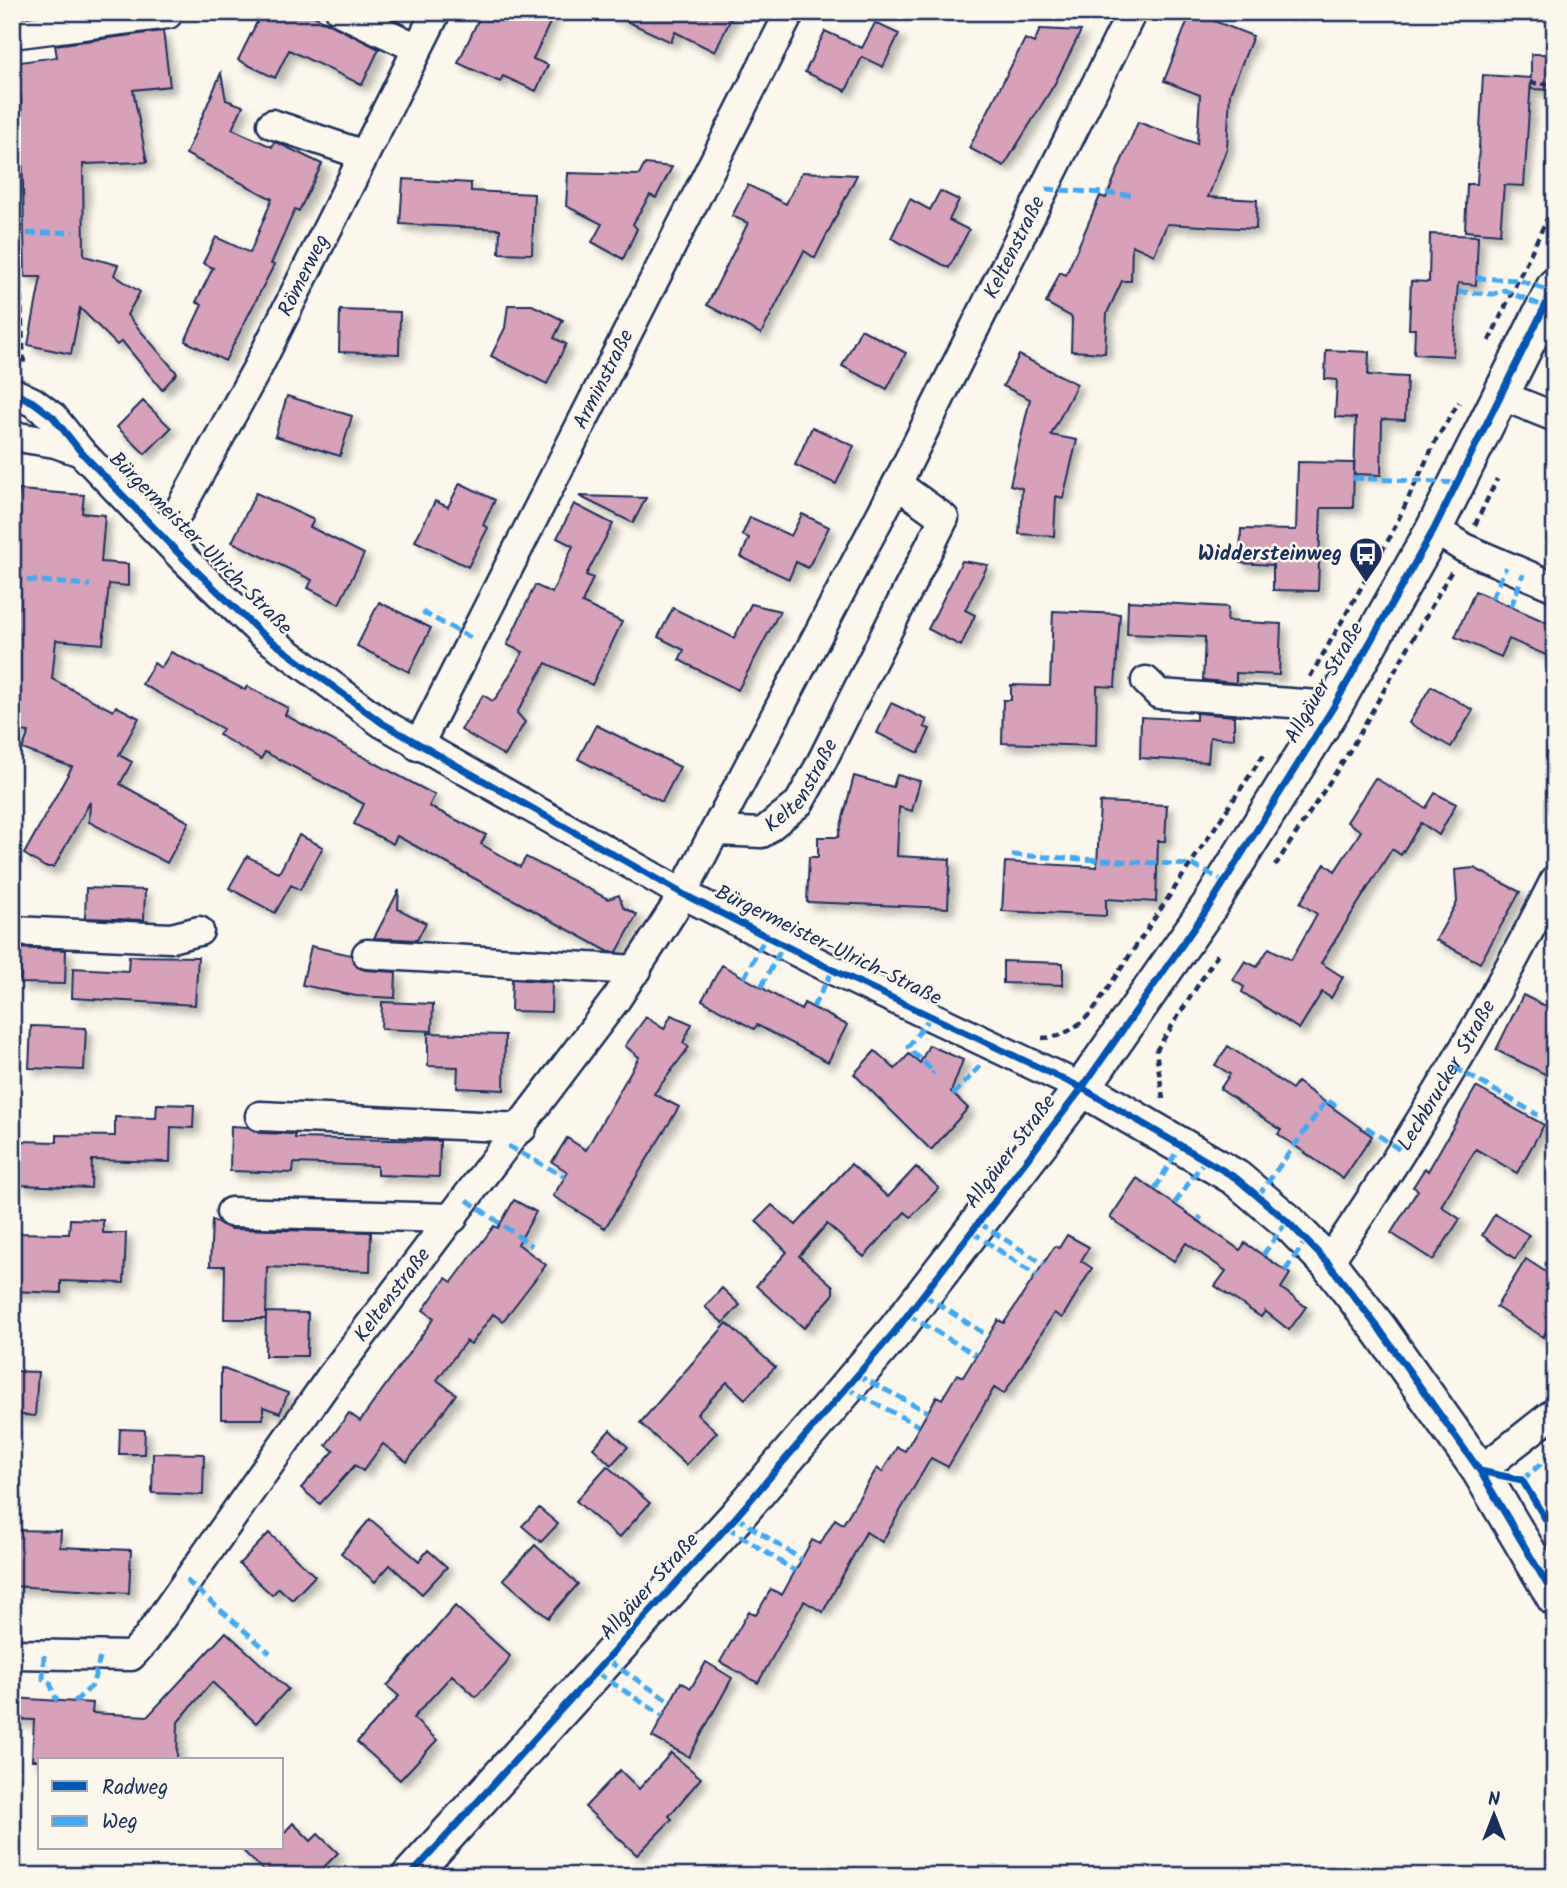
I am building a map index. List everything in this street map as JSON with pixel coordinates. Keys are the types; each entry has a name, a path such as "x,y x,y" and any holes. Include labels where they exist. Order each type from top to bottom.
{"main road":[{"name":"Allgäuer Straße","path":"410,1876 736,1517 881,1348 1082,1087 1210,905 1334,706 1434,529 1555,286"},
{"name":"Bürgermeister-Ulrich-Straße","path":"1082,1087 1236,1178 1287,1221 1328,1263 1380,1330 1480,1471 1555,1598"}],"street":[{"path":"341,12 417,48"},
{"name":"Römerweg","path":"162,535 180,509 258,367 436,12"},
{"name":"Arminstraße","path":"418,746 790,12"},
{"name":"Keltenstraße","path":"12,1654 100,1658 131,1656 145,1642 330,1378 522,1128 637,970 683,894 897,484 1132,12"},
{"path":"12,34 169,14"},
{"path":"272,124 364,155"},
{"path":"1500,395 1555,417"},
{"name":"Bürgermeister-Ulrich-Straße","path":"23,397 53,417 81,452 270,640 418,746 683,894 833,970 1082,1087"},
{"name":"Bürgermeister-Ulrich-Straße","path":"12,436 55,443 81,452"},
{"name":"Keltenstraße","path":"716,831 762,832 799,803 818,769 944,518 897,484"},
{"path":"1434,529 1464,548 1555,587"},
{"name":"Allgäuer Straße","path":"1146,681 1159,695 1334,706"},
{"name":"Lechbrucker Straße","path":"1328,1263 1428,1110 1507,976 1555,880"},
{"path":"12,931 171,938 199,931"},
{"path":"367,954 637,970"},
{"path":"260,1115 522,1128"},
{"path":"231,1212 453,1218"},
{"path":"1480,1471 1555,1412"}],"path":[{"path":"1530,83 1555,84"},
{"path":"12,116 21,362 27,374 38,384 23,397"},
{"path":"1489,342 1555,202"},
{"path":"1296,702 1390,537 1436,440 1464,392"},
{"path":"1032,1038 1054,1038 1077,1027 1092,1013 1267,749"}],"building":[{"path":"262,12 306,12 379,49 362,85 289,50 275,78 238,60"},
{"path":"500,12 555,12 533,59 548,65 536,91 503,76 500,82 458,63 481,14 495,21"},
{"path":"607,12 734,12 715,52 675,32 671,42"},
{"path":"1191,12 1253,36 1230,93 1227,148 1208,197 1257,200 1256,229 1167,224 1154,255 1132,245 1131,281 1122,281 1107,313 1105,353 1071,351 1072,317 1046,303 1060,272 1066,275 1100,196 1106,198 1138,122 1197,144 1200,95 1164,81"},
{"path":"875,23 899,34 883,67 862,57 846,91 805,72 825,31 862,48"},
{"path":"1040,29 1081,31 1054,85 1004,166 969,148 1025,39 1034,43"},
{"path":"163,31 170,86 133,90 147,162 83,164 84,256 118,265 114,275 140,292 127,315 177,373 162,390 122,341 117,345 80,308 71,354 28,345 41,277 25,277 21,96 17,97 12,63 57,57 55,45"},
{"path":"1531,54 1555,54 1555,90 1531,89 1531,80 1524,186 1504,185 1500,234 1465,231 1467,184 1477,184 1483,75 1531,78"},
{"path":"221,73 226,100 243,106 232,129 272,147 274,142 280,144 322,164 299,211 295,209 271,264 274,265 225,361 185,341 202,305 196,302 213,268 203,263 216,237 250,253 272,199 186,154"},
{"path":"645,164 672,167 656,198 650,195 633,224 637,229 623,259 592,242 602,224 566,206 568,173 639,175"},
{"path":"802,172 857,175 815,258 804,251 761,334 707,305 748,223 732,216 748,185 786,204"},
{"path":"403,179 471,183 471,191 534,194 532,254 499,253 500,229 400,224"},
{"path":"940,191 959,200 949,220 969,230 949,268 891,238 910,199 930,210"},
{"path":"1430,234 1478,236 1476,285 1458,283 1453,356 1414,354 1415,329 1409,329 1411,281 1429,282"},
{"path":"508,305 532,305 563,320 554,338 566,344 547,384 491,356 505,328"},
{"path":"340,310 400,312 399,354 339,352"},
{"path":"861,329 906,353 887,389 842,366"},
{"path":"1326,350 1369,352 1368,375 1407,377 1405,420 1382,419 1381,475 1354,474 1356,418 1335,417 1337,380 1325,379"},
{"path":"1019,355 1077,384 1051,435 1077,440 1063,498 1056,496 1054,536 1019,534 1022,488 1010,485 1030,399 1003,386"},
{"path":"287,396 352,416 340,456 275,436"},
{"path":"143,401 171,428 145,454 117,427"},
{"path":"812,427 854,446 836,484 795,465"},
{"path":"1298,462 1354,463 1353,508 1321,508 1318,591 1273,590 1273,565 1240,563 1241,529 1296,530"},
{"path":"460,483 495,500 483,525 488,528 468,567 415,541 435,501 448,507"},
{"path":"19,490 84,495 82,513 105,515 101,562 128,564 128,586 109,584 103,644 56,640 52,679 113,711 116,706 139,718 119,755 132,762 120,784 189,822 167,863 89,822 90,802 54,867 45,867 24,854 72,767 22,749 29,732 12,730 12,565"},
{"path":"256,493 314,520 310,527 364,554 339,604 308,588 312,580 232,542"},
{"path":"579,496 646,498 633,523"},
{"path":"574,504 613,524 586,575 593,578 582,603 622,622 592,685 546,663 517,713 525,722 505,756 461,730 483,695 493,701 498,695 523,652 507,645 535,585 552,593 573,546 557,538"},
{"path":"802,514 829,527 808,568 796,562 789,579 741,557 749,538 742,535 750,517 791,536"},
{"path":"962,561 988,565 965,610 975,615 961,646 928,629"},
{"path":"1475,591 1555,626 1555,659 1509,639 1501,657 1455,637"},
{"path":"1128,601 1228,607 1227,621 1281,624 1279,675 1236,673 1236,683 1203,680 1205,637 1127,634"},
{"path":"379,602 431,628 409,672 357,646"},
{"path":"751,604 780,611 738,690 679,660 684,650 658,637 673,608 734,638"},
{"path":"1053,611 1120,614 1115,687 1097,686 1096,746 1002,743 1003,700 1011,700 1011,685 1050,686"},
{"path":"171,652 245,690 247,686 288,708 285,715 435,795 429,806 486,835 481,844 520,867 526,857 608,899 619,895 623,907 637,915 617,952 609,952 397,836 393,844 354,824 364,804 265,752 261,759 219,735 223,729 142,684 154,663 161,668"},
{"path":"1431,686 1473,710 1451,747 1409,723"},
{"path":"891,703 927,720 924,727 930,729 919,753 877,733"},
{"path":"1196,713 1234,716 1234,739 1210,737 1208,762 1140,758 1141,717 1196,720"},
{"path":"596,725 680,767 662,802 578,759"},
{"path":"897,775 920,781 912,811 899,807 897,856 950,859 948,908 807,902 809,857 818,857 818,837 838,837 854,776 893,787"},
{"path":"1375,778 1426,808 1435,793 1456,804 1439,835 1421,823 1401,855 1392,849 1321,963 1343,977 1331,998 1322,992 1299,1029 1242,992 1244,987 1233,980 1245,961 1257,967 1269,948 1291,960 1317,914 1300,903 1325,864 1335,871 1361,831 1347,822"},
{"path":"1100,802 1167,805 1165,841 1158,841 1156,902 1106,899 1106,916 1002,911 1005,862 1097,867"},
{"path":"299,835 323,847 300,890 291,885 275,913 229,888 247,856 279,873"},
{"path":"1474,868 1520,892 1480,963 1436,940 1457,902 1455,870"},
{"path":"86,888 145,890 144,920 85,918"},
{"path":"399,890 398,909 426,923 417,940 374,938"},
{"path":"311,946 351,955 357,967 365,970 396,972 395,998 356,996 302,985"},
{"path":"12,948 66,950 65,984 20,983 20,965 12,965"},
{"path":"129,956 198,957 195,1005 72,998 73,968 128,971"},
{"path":"1003,961 1063,963 1063,985 1003,983"},
{"path":"722,965 801,1010 804,1003 847,1025 828,1062 757,1025 754,1029 702,1000"},
{"path":"512,979 552,982 551,1012 511,1011"},
{"path":"1523,995 1555,1011 1555,1079 1496,1050"},
{"path":"382,1002 433,1004 432,1031 381,1029"},
{"path":"671,1015 692,1024 683,1043 689,1047 654,1094 679,1107 605,1228 553,1196 568,1172 552,1162 567,1138 586,1150 639,1057 625,1046 646,1017 664,1029"},
{"path":"31,1026 86,1028 84,1070 29,1068"},
{"path":"428,1033 505,1035 504,1090 457,1088 458,1067 428,1066"},
{"path":"929,1045 963,1060 951,1092 968,1108 931,1150 854,1074 875,1051 895,1069 909,1054 920,1063"},
{"path":"1228,1046 1292,1089 1297,1082 1372,1136 1343,1179 1278,1134 1281,1130 1220,1089 1230,1074 1215,1065"},
{"path":"1476,1087 1544,1125 1517,1173 1476,1149 1441,1206 1460,1219 1433,1260 1391,1233 1418,1190 1413,1187 1425,1168 1428,1171"},
{"path":"157,1104 194,1105 193,1128 171,1127 170,1162 92,1160 91,1188 20,1185 22,1141 57,1142 57,1135 115,1136 115,1117 156,1118"},
{"path":"231,1126 248,1127 259,1133 295,1134 295,1138 440,1141 439,1177 377,1175 377,1166 294,1163 293,1173 230,1171"},
{"path":"851,1164 888,1197 916,1167 939,1188 911,1217 905,1212 864,1257 827,1224 799,1256 833,1286 833,1295 804,1328 756,1286 787,1252 756,1221 772,1205 796,1225"},
{"path":"1137,1178 1240,1250 1245,1243 1290,1274 1281,1288 1306,1307 1289,1330 1265,1311 1261,1317 1215,1286 1226,1271 1186,1243 1174,1261 1110,1218"},
{"path":"514,1200 536,1212 518,1244 546,1265 503,1321 493,1314 471,1344 466,1341 437,1380 456,1394 407,1462 383,1444 363,1471 355,1465 320,1504 301,1488 334,1451 326,1445 349,1413 360,1421 434,1318 423,1310 446,1278 452,1282 494,1226 498,1228"},
{"path":"1495,1214 1529,1235 1515,1259 1482,1235"},
{"path":"70,1219 103,1220 103,1233 126,1233 124,1283 61,1281 61,1293 12,1291 12,1233 69,1234"},
{"path":"212,1220 231,1229 371,1232 370,1271 267,1267 266,1319 224,1319 225,1266 210,1266"},
{"path":"1067,1235 1089,1247 1081,1261 1092,1268 1062,1318 1054,1313 1004,1394 994,1388 948,1467 931,1458 882,1542 866,1532 823,1612 804,1601 758,1683 720,1662 749,1611 756,1615 771,1589 782,1595 812,1540 820,1544 835,1519 843,1524 877,1468 882,1472 897,1447 905,1451 937,1396 942,1399 957,1374 963,1377 998,1320 1004,1323 1055,1246 1059,1248"},
{"path":"1526,1259 1555,1278 1555,1335 1547,1330 1543,1337 1496,1307"},
{"path":"722,1288 740,1305 723,1323 705,1307"},
{"path":"266,1312 308,1313 307,1356 265,1356"},
{"path":"727,1323 775,1367 745,1399 727,1382 697,1414 717,1432 686,1465 640,1423"},
{"path":"221,1368 288,1393 280,1413 263,1407 263,1419 221,1419"},
{"path":"12,1371 38,1372 35,1416 12,1414"},
{"path":"120,1429 145,1430 144,1454 119,1454"},
{"path":"610,1430 628,1447 611,1465 593,1448"},
{"path":"153,1453 204,1454 203,1495 152,1493"},
{"path":"607,1466 650,1503 619,1538 576,1501"},
{"path":"539,1508 558,1524 541,1542 522,1526"},
{"path":"370,1519 419,1561 428,1550 447,1567 422,1594 390,1565 375,1582 341,1553"},
{"path":"12,1530 61,1531 60,1547 131,1550 129,1593 12,1586"},
{"path":"269,1533 315,1576 292,1600 279,1588 272,1595 239,1564"},
{"path":"535,1545 578,1584 548,1618 503,1579"},
{"path":"455,1606 510,1656 476,1697 452,1675 413,1718 437,1740 400,1780 357,1742 399,1696 387,1686"},
{"path":"226,1632 288,1689 256,1723 212,1682 178,1722 177,1758 32,1760 34,1720 12,1719 12,1698 93,1703 92,1713 148,1716"},
{"path":"706,1662 732,1678 689,1757 652,1737 681,1682 691,1688"},
{"path":"671,1753 701,1778 669,1816 672,1819 637,1855 585,1807 620,1770 639,1789"},
{"path":"293,1823 311,1841 318,1834 338,1853 315,1876 269,1876 242,1850 284,1850 284,1833"}],"marked path":[{"path":"1046,189 1132,195"},
{"path":"12,234 73,232"},
{"path":"1476,278 1519,280 1552,292"},
{"path":"1458,292 1494,294 1504,290 1545,307"},
{"path":"1353,478 1457,483"},
{"path":"1492,598 1506,567"},
{"path":"1511,607 1523,574"},
{"path":"12,579 90,585"},
{"path":"422,612 473,639"},
{"path":"1012,855 1192,865 1224,881"},
{"path":"744,978 766,936"},
{"path":"761,987 784,944"},
{"path":"813,1007 833,970"},
{"path":"931,1016 908,1047 934,1072 932,1074"},
{"path":"953,1095 982,1064"},
{"path":"1454,1067 1538,1115"},
{"path":"1258,1196 1327,1100 1336,1106"},
{"path":"1366,1127 1403,1152"},
{"path":"1155,1189 1181,1144"},
{"path":"508,1146 565,1177"},
{"path":"1175,1203 1206,1158"},
{"path":"467,1200 532,1246"},
{"path":"1263,1255 1287,1221"},
{"path":"979,1223 1044,1264"},
{"path":"972,1232 1037,1276"},
{"path":"1285,1271 1306,1240"},
{"path":"924,1295 988,1336"},
{"path":"908,1315 976,1355"},
{"path":"857,1375 928,1412"},
{"path":"846,1388 919,1426"},
{"path":"1522,1480 1555,1452"},
{"path":"736,1517 802,1560"},
{"path":"727,1527 795,1571"},
{"path":"186,1580 270,1653"},
{"path":"44,1655 43,1679 50,1683 57,1701"},
{"path":"74,1702 92,1686 100,1658"},
{"path":"608,1661 671,1702"},
{"path":"597,1673 663,1716"}],"cycle path":[{"path":"410,1876 736,1517 896,1330 1082,1088 1210,905 1334,706 1434,529 1555,286"},
{"path":"12,392 33,402 53,417 81,452 184,559 261,633 382,723 683,894 833,970 1082,1088 1236,1178 1287,1221 1328,1263 1380,1330 1480,1471 1555,1598"},
{"path":"1480,1471 1522,1480 1555,1535"}],"place":[{"name":"Widdersteinweg","path":"1366,584"}]}
